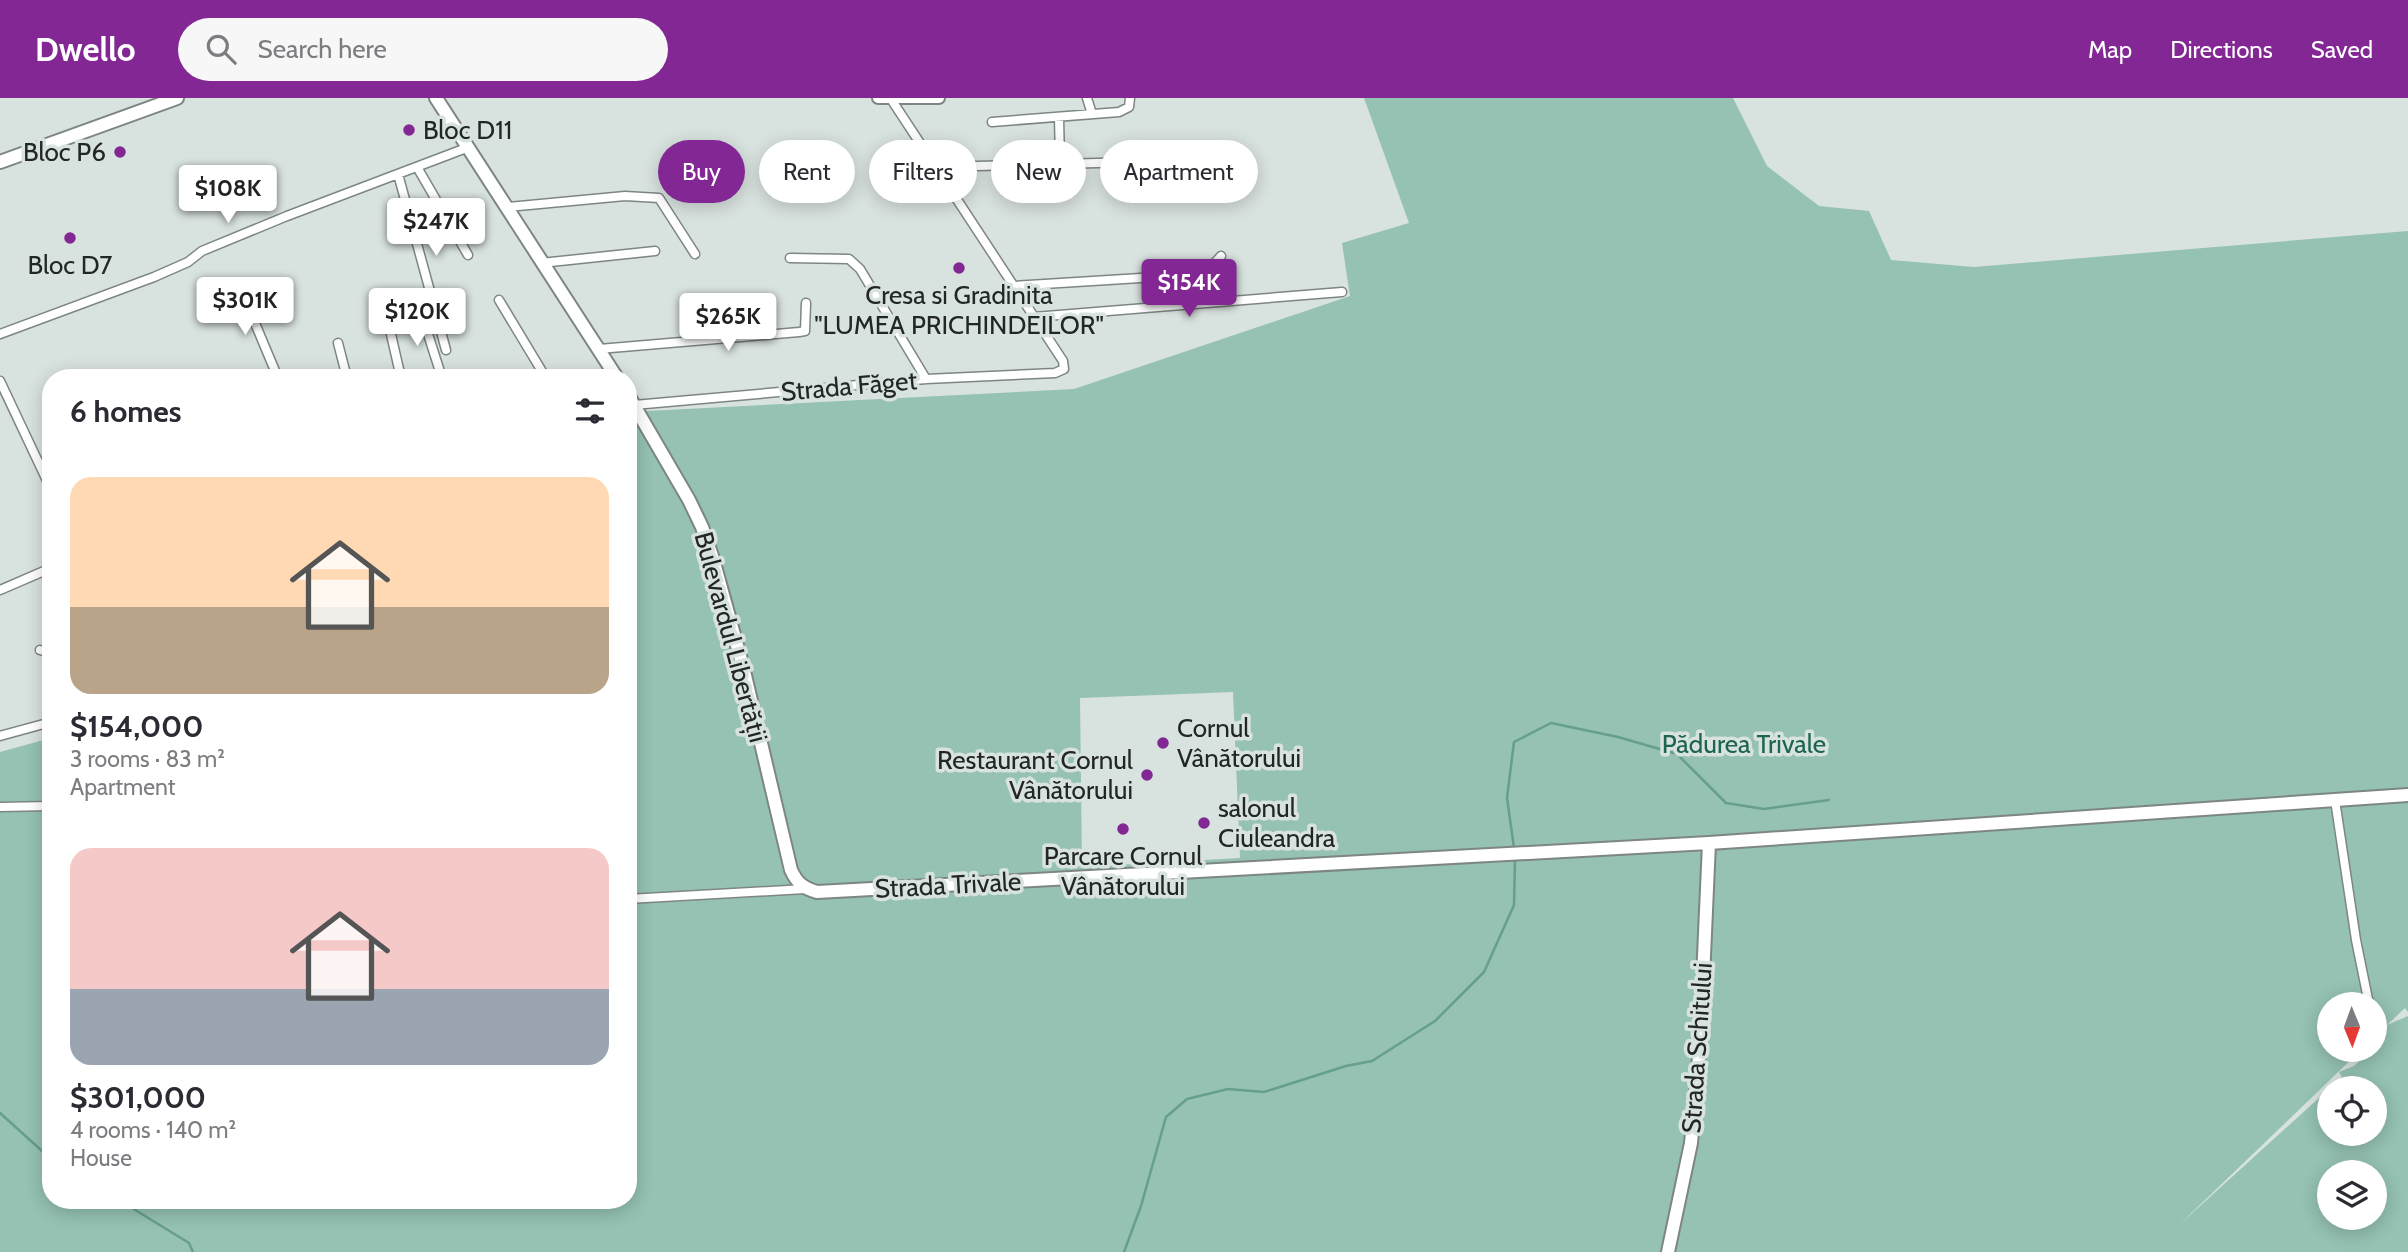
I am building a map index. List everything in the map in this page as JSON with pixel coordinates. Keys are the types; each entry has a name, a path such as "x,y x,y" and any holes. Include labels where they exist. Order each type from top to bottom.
{"main road":[{"path":"1,161 177,98"},
{"path":"436,98 611,369"},
{"name":"Bulevardul Libertății","path":"637,411 702,527 723,591 743,667 791,870 795,879 805,889"},
{"name":"Strada Trivale","path":"805,889 817,892 1709,843 2408,795"},
{"name":"Strada Schitului","path":"1668,1252 1691,1143 1700,1046 1709,843"}],"street":[{"path":"878,98 939,98"},
{"path":"1087,98 1092,114"},
{"path":"992,122 1126,110 1130,98"},
{"path":"891,99 918,140"},
{"path":"1059,117 1060,140"},
{"path":"0,334 154,277 188,262 202,251 468,147"},
{"path":"416,167 468,255"},
{"path":"398,174 446,350"},
{"path":"507,207 633,196 659,198 695,254"},
{"path":"959,203 1034,317 1342,292"},
{"path":"541,263 654,251"},
{"path":"1013,286 1205,274 1221,256"},
{"path":"790,258 849,259 860,269 926,379"},
{"path":"239,285 274,369"},
{"path":"382,295 399,369"},
{"path":"499,300 541,369"},
{"path":"599,349 804,331 806,303"},
{"path":"420,309 439,369"},
{"name":"Strada Făget","path":"637,400 926,379 1055,373 1064,369 1063,361 1034,317"},
{"path":"338,343 345,369"},
{"path":"0,382 42,470"},
{"path":"0,590 42,572"},
{"path":"0,736 42,724"},
{"path":"2335,800 2366,992"},
{"path":"0,807 42,806"},
{"name":"Strada Trivale","path":"637,898 805,889"}],"green space":[{"name":"Pădurea Trivale","path":"1364,98 1733,98 1767,166 1819,206 1869,211 1891,260 1974,267 2408,231 2408,1012 2405,1008 2387,1025 2408,1016 2408,1252 0,1252 0,752 42,740 42,1209 637,1209 637,412 1074,389 1350,296 1342,243 1409,223","holes":["1233,692 1240,858 1082,867 1080,698"]}],"waterway":[{"path":"1514,848 1507,798 1514,742 1551,723 1618,737 1677,754 1726,803 1764,809 1829,800"},
{"path":"1124,1252 1141,1206 1166,1117 1187,1099 1228,1089 1264,1092 1346,1066 1372,1061 1435,1021 1484,972 1514,905 1515,860"},
{"path":"0,1113 42,1151"},
{"path":"134,1209 189,1243 193,1252"}],"place":[{"name":"Bloc D11","path":"409,130"},
{"name":"Bloc P6","path":"120,152"},
{"name":"Bloc D7","path":"70,238"},
{"name":"Cresa si Gradinita \"LUMEA PRICHINDEILOR\"","path":"959,268"},
{"name":"Cornul Vânătorului","path":"1163,743"},
{"name":"Restaurant Cornul Vânătorului","path":"1147,775"},
{"name":"salonul Ciuleandra","path":"1204,823"},
{"name":"Parcare Cornul Vânătorului","path":"1123,829"}]}
